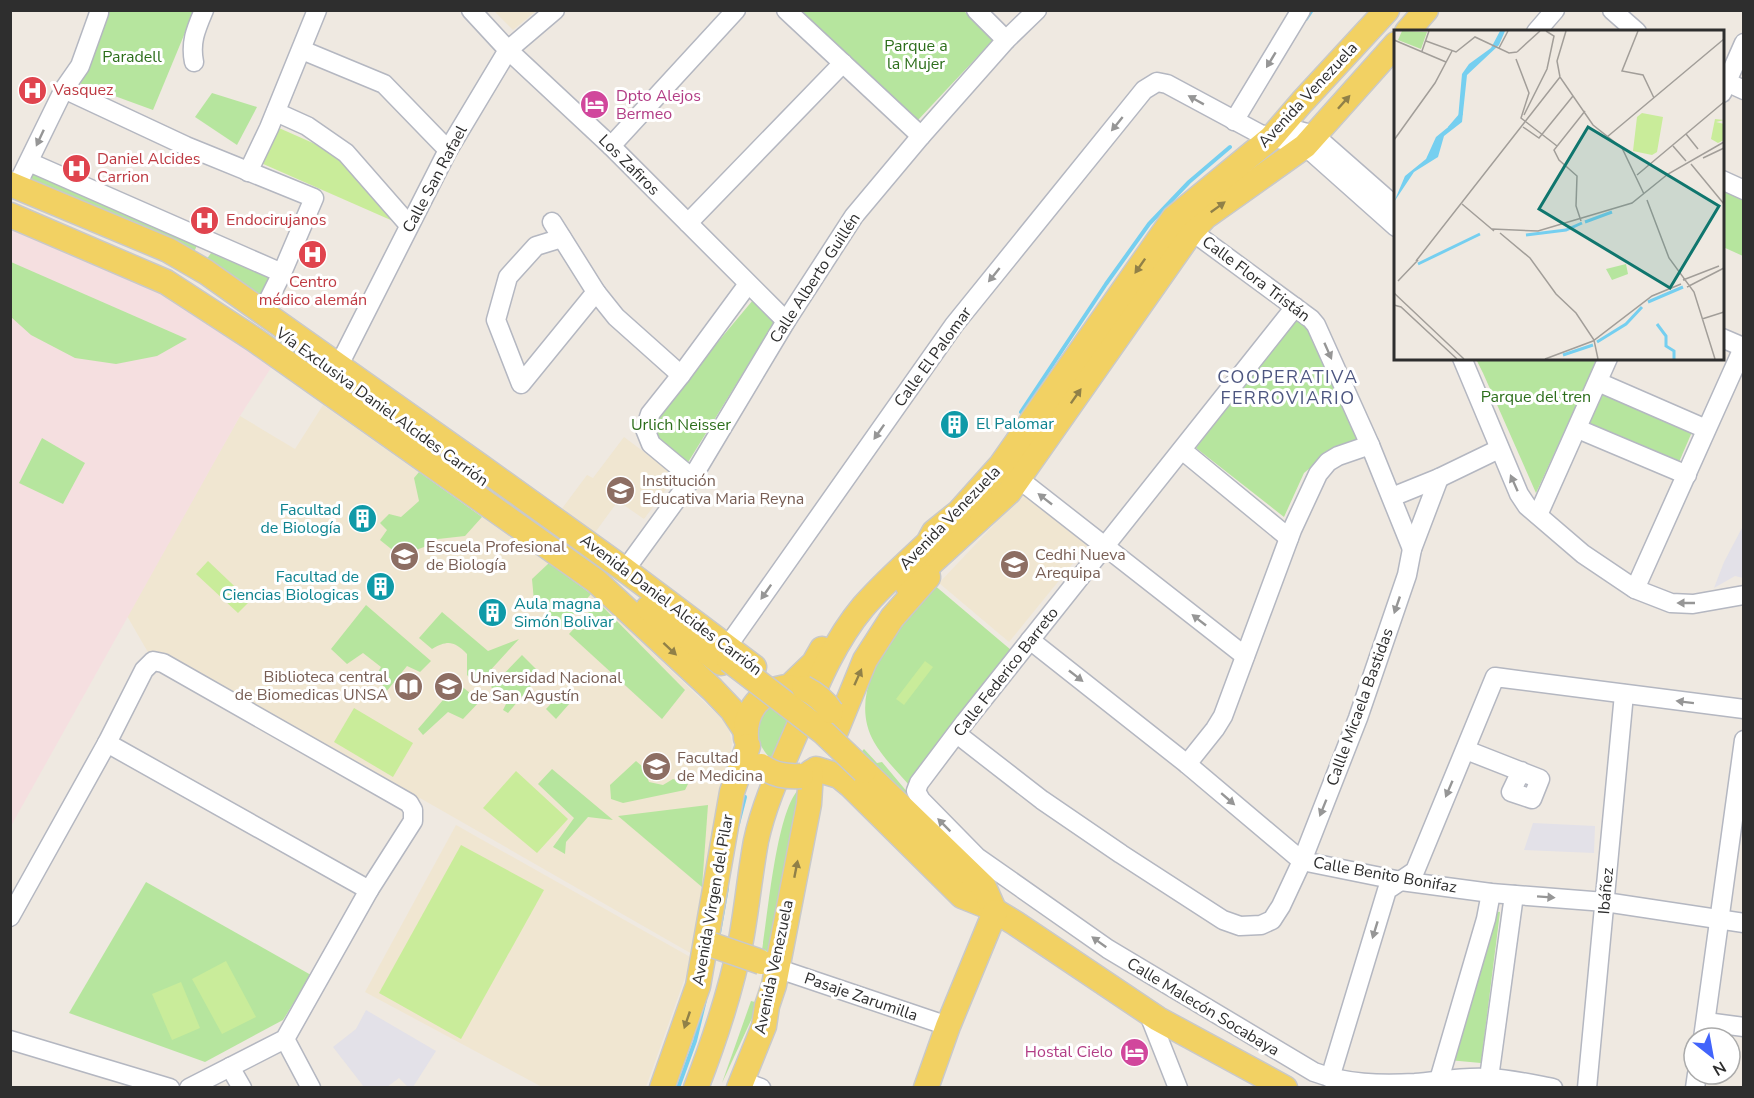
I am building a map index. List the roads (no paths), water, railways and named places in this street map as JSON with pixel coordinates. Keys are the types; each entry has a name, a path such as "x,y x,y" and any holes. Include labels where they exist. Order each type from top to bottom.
{"main road":[{"name":"Avenida Venezuela","path":"711,1088 729,1045 747,982 769,849 785,793 835,678 851,650 876,615 901,590 941,540 1009,492 1010,472 1183,224 1387,10"},
{"path":"1409,30 1426,10"},
{"name":"Avenida Venezuela","path":"1183,224 1205,217 1310,140 1394,45"},
{"name":"Vía Exclusiva Daniel Alcides Carrión","path":"13,203 170,262 236,300 477,476 600,562 727,658"},
{"name":"Avenida Daniel Alcides Carrión","path":"13,203 168,250 206,272 339,364 625,570 727,658 792,687"},
{"name":"Avenida Daniel Alcides Carrión","path":"13,203 183,292 255,340 596,581 732,710 751,749"},
{"name":"Avenida Venezuela","path":"696,1088 714,1042 735,967 756,842 770,792 815,689 838,643 863,607 928,543 941,540"},
{"path":"792,687 814,663 836,625 864,590 891,563 918,541 941,540 935,569 892,618 866,660 834,721"},
{"path":"727,658 823,732 861,772 984,887 991,909 926,1088"},
{"path":"714,1042 716,1000 730,939 747,829 757,786 751,749 747,718 753,707 766,694 792,687 815,693 824,701 834,721 835,742 831,753 809,773 787,777 773,774 751,749"},
{"name":"Avenida Virgen del Pilar","path":"662,1088 698,986 710,944 722,847 732,792 751,749"},
{"name":"Avenida Venezuela","path":"742,1086 764,1026 767,1006 774,985 768,965 809,804 809,773"},
{"name":"Calle Malecón Socabaya","path":"809,773 839,776 850,784 962,896 991,909 1153,1015 1285,1088"},
{"name":"Pasaje Zarumilla","path":"710,944 768,965"}],"street":[{"path":"194,62 191,48 194,31 204,10"},
{"path":"248,172 276,112 317,10"},
{"name":"Los Zafiros","path":"471,10 508,50 611,146 786,321"},
{"name":"Calle San Rafael","path":"339,364 448,150 508,50 555,10"},
{"path":"611,146 736,10"},
{"path":"786,10 921,135"},
{"path":"976,10 1006,40"},
{"name":"Calle Alberto Guillén","path":"625,570 692,478 786,321 854,216 921,135 1006,40 1037,10"},
{"path":"1301,10 1236,122 1269,132 1310,140 1392,198"},
{"path":"1538,30 1555,10"},
{"path":"1612,10 1635,30"},
{"path":"13,203 29,162 64,89 80,66 99,13"},
{"path":"1729,87 1743,43"},
{"path":"302,50 384,84 448,150"},
{"path":"688,223 843,63"},
{"name":"Calle El Palomar","path":"727,658 954,325 1144,90 1157,82 1167,84 1236,122"},
{"path":"64,89 186,146 314,198 263,311"},
{"path":"276,112 307,126 346,153 409,225"},
{"path":"1310,140 1394,226"},
{"path":"29,162 282,273"},
{"path":"1724,181 1743,190"},
{"path":"552,222 596,292 616,317 681,375"},
{"name":"Calle Flora Tristán","path":"1183,224 1311,319 1320,332 1370,445 1412,549"},
{"path":"562,238 536,246 508,277 496,320 521,384 596,292"},
{"path":"692,478 651,444 645,429 650,414 748,284"},
{"name":"Calle Federico Barreto","path":"919,783 1295,307"},
{"path":"1635,589 1743,347 1724,339"},
{"path":"1463,360 1519,494 1527,506 1583,554 1635,589 1671,603 1693,604 1743,595"},
{"path":"1538,515 1607,360"},
{"path":"1598,382 1706,429"},
{"path":"1578,429 1687,475"},
{"path":"1188,764 1223,716 1289,538 1318,474 1328,462 1338,456 1370,445"},
{"path":"1392,497 1499,449"},
{"path":"1182,450 1289,538"},
{"path":"1010,472 1245,656"},
{"name":"Callle Micaela Bastidas","path":"957,734 1042,800 1223,920 1240,926 1261,925 1272,920 1302,861 1358,718 1407,575 1412,549 1438,478"},
{"name":"Calle Benito Bonifaz","path":"1030,640 1188,764 1302,861 1401,881 1491,893 1605,902 1743,923"},
{"path":"10,917 107,743 144,670 153,662 163,663 409,803 413,810 413,820 369,890 285,1039 189,1088"},
{"path":"1330,1078 1387,890 1415,871 1495,677 1743,709"},
{"name":"Ibáñez","path":"1587,1088 1624,694"},
{"path":"1705,1026 1743,740"},
{"path":"107,743 369,890"},
{"path":"1466,750 1521,771"},
{"name":"Calle Malecón Socabaya","path":"919,783 916,791 925,806 977,857 1108,949 1314,1072 1351,1082 1416,1083 1489,1077 1553,1088"},
{"path":"1439,1080 1486,919 1491,893"},
{"path":"1489,1077 1514,895"},
{"name":"Pasaje Zarumilla","path":"768,965 948,1026"},
{"path":"1153,1015 1178,1088"},
{"path":"1153,1015 1186,1088"},
{"path":"285,1039 311,1088"},
{"path":"10,1040 142,1083 170,1088"},
{"path":"230,1067 242,1088"}],"waterway":[{"path":"1306,19 1312,10"},
{"path":"1021,412 1149,224 1189,182 1230,147"},
{"path":"738,824 745,797"},
{"path":"718,939 727,888"},
{"path":"678,1088 695,1041 705,1000"}],"place":[{"name":"Vasquez","path":"32,90"},
{"name":"Dpto Alejos Bermeo","path":"595,105"},
{"name":"Daniel Alcides Carrion","path":"76,168"},
{"name":"Endocirujanos","path":"205,220"},
{"name":"Centro médico alemán","path":"313,254"},
{"name":"El Palomar","path":"955,424"},
{"name":"Institución Educativa Maria Reyna","path":"621,490"},
{"name":"Facultad de Biología","path":"362,519"},
{"name":"Escuela Profesional de Biología","path":"405,556"},
{"name":"Cedhi Nueva Arequipa","path":"1014,564"},
{"name":"Facultad de Ciencias Biologicas","path":"380,586"},
{"name":"Aula magna Simón Bolivar","path":"493,613"},
{"name":"Biblioteca central de Biomedicas UNSA","path":"409,686"},
{"name":"Universidad Nacional de San Agustín","path":"449,687"},
{"name":"Facultad de Medicina","path":"656,767"},
{"name":"Hostal Cielo","path":"1134,1052"}],"district":[{"name":"COOPERATIVA FERROVIARIO","path":"1288,388"}],"park label":[{"name":"Parque a la Mujer","path":"916,55"},
{"name":"Paradell","path":"132,57"},
{"name":"Parque del tren","path":"1536,397"},
{"name":"Urlich Neisser","path":"681,425"}]}
